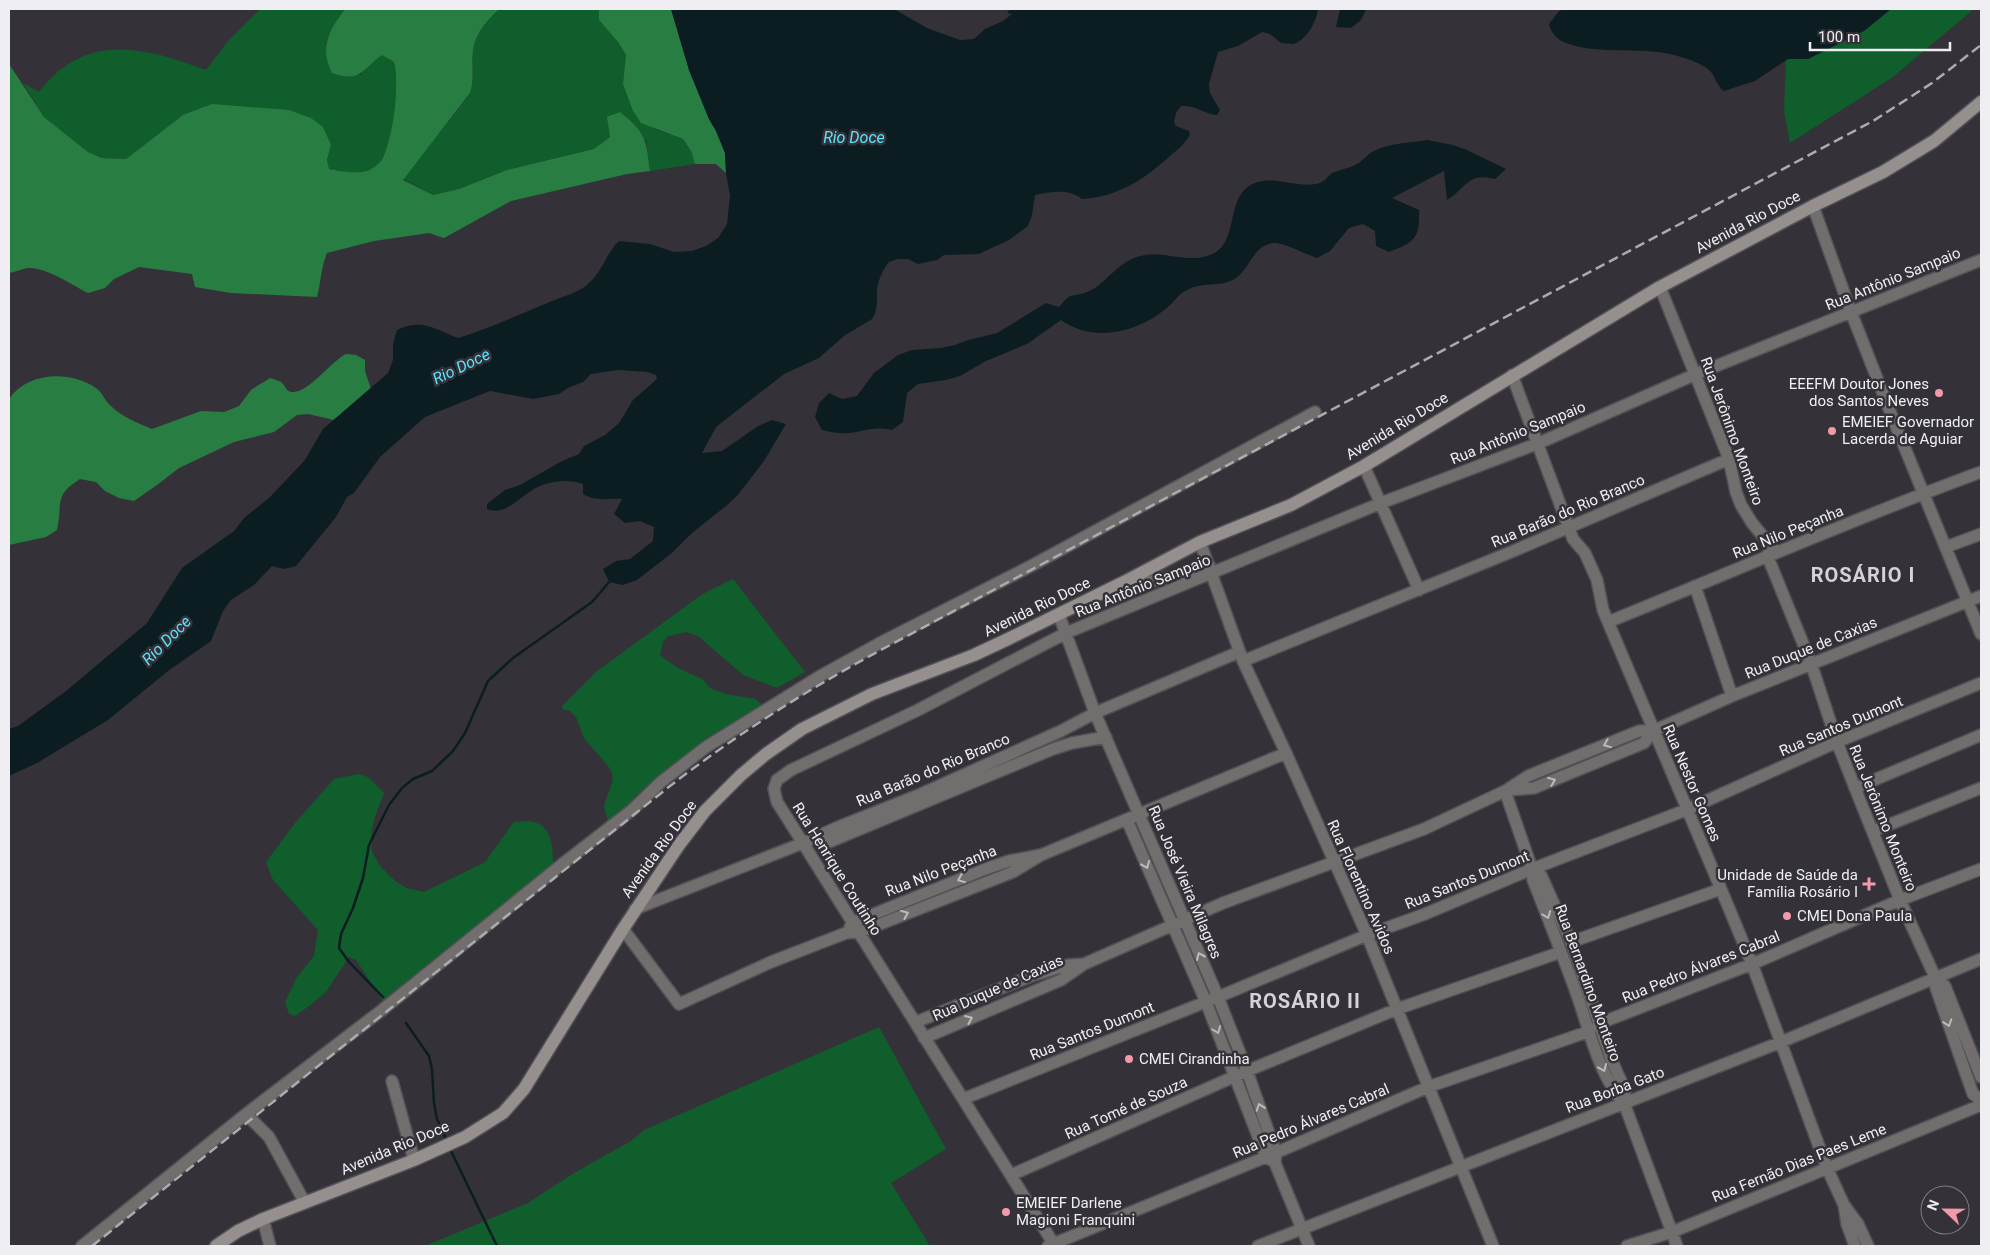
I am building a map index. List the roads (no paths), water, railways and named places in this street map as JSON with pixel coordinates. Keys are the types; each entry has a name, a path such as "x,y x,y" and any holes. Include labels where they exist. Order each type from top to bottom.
{"street":[{"name":"Avenida Rio Doce","path":"216,1246 238,1231 262,1219 414,1160 465,1137 503,1113 524,1090 623,928 679,845 705,811 741,775 802,729 872,694 974,655 1059,615 1200,542 1291,505 1364,466 1660,287 1813,206 1883,172 1925,146 1981,102"},
{"path":"1813,206 1851,312 1981,634"},
{"name":"Rua Antônio Sampaio","path":"1066,633 1211,569 1539,443 1696,374 1981,260"},
{"name":"Rua Jerônimo Monteiro","path":"1660,287 1729,459 1741,505 1772,553 1837,742 1900,900 1935,977 1936,988 1973,1094 1981,1100"},
{"name":"Rua Nestor Gomes","path":"1512,375 1539,443 1573,539 1585,553 1597,580 1600,602 1608,622 1752,964 1827,1168 1844,1205 1858,1224 1868,1246"},
{"path":"82,1246 246,1114 382,1010 632,810 661,782 706,747 822,675 870,648 1029,567 1315,412"},
{"name":"Rua Barão do Rio Branco","path":"636,909 921,794 1061,731 1095,713 1419,590 1729,459"},
{"path":"1364,466 1419,590"},
{"name":"Rua Nilo Peçanha","path":"1608,622 1772,553 1981,472"},
{"path":"1946,547 1981,534"},
{"name":"Rua Florentino Avidos","path":"1200,542 1241,656 1367,935 1493,1246"},
{"path":"1126,581 1136,583 1211,569"},
{"path":"1695,586 1732,696"},
{"name":"Rua Duque de Caxias","path":"924,1038 1061,980 1084,964 1184,920 1271,884 1334,863 1424,829 1505,791 1534,788 1644,743 1653,730 1732,696 1981,596"},
{"name":"Rua José Vieira Milagres","path":"1059,615 1095,713 1140,814 1248,1071 1272,1157 1309,1246"},
{"name":"Rua Henrique Coutinho","path":"1052,1245 1011,1175 782,809 774,793 774,786 777,780 790,770 918,710 1066,633"},
{"name":"Rua Santos Dumont","path":"963,1099 1206,1002 1367,935 1425,914 1532,869 1686,810 1837,742 1981,683"},
{"path":"1855,788 1981,735"},
{"path":"814,837 819,841 829,842 1053,749 1072,743 1106,737"},
{"name":"Rua Nilo Peçanha","path":"623,928 679,1004 771,962 846,933 860,932 1013,872 1041,855 1286,753"},
{"path":"1872,831 1981,788"},
{"name":"Rua Bernardino Monteiro","path":"1505,791 1532,869 1533,880 1561,952 1594,1028"},
{"path":"1127,820 1206,1002 1235,1076 1272,1157"},
{"name":"Rua Nilo Peçanha","path":"854,922 988,868 1009,861 1041,855"},
{"name":"Rua Bernardino Monteiro","path":"1532,869 1541,875 1571,942 1602,1066 1616,1094 1624,1103 1677,1246"},
{"name":"Rua Pedro Álvares Cabral","path":"1052,1245 1272,1157 1428,1087 1594,1028 1752,964 1900,900 1981,869"},
{"path":"1571,942 1721,889"},
{"path":"846,933 854,922"},
{"name":"Rua Tomé de Souza","path":"1011,1175 1235,1076 1397,1009 1561,952"},
{"name":"Rua Borba Gato","path":"1258,1246 1781,1042 1981,959"},
{"name":"Rua Duque de Caxias","path":"916,1022 1034,974 1068,965 1084,964"},
{"name":"Rua Jerônimo Monteiro","path":"1935,977 1945,986 1981,1077"},
{"path":"392,1081 414,1160"},
{"name":"Rua Fernão Dias Paes Leme","path":"1627,1246 1672,1232 1981,1105"},
{"path":"246,1114 269,1137 304,1203"},
{"name":"Rua Nestor Gomes","path":"1844,1205 1847,1224 1855,1246"},
{"path":"262,1219 270,1246"}],"water":[{"name":"Rio Doce","path":"671,9 894,9 927,28 960,40 974,39 985,29 1003,21 1012,14 1007,13 1010,9 1318,9 1310,30 1298,42 1293,44 1281,43 1270,34 1262,32 1238,46 1218,52 1209,84 1210,93 1220,110 1217,115 1181,106 1176,113 1174,122 1176,126 1189,131 1190,135 1161,164 1141,179 1119,191 1095,198 1082,199 1065,192 1035,195 1028,226 1009,240 979,254 944,255 937,260 918,264 908,259 898,259 889,262 882,273 879,283 875,314 872,319 844,336 819,358 784,374 716,427 702,453 722,451 758,426 772,420 786,424 764,461 737,496 692,533 672,553 637,580 623,585 609,582 603,569 616,561 630,559 653,541 654,527 640,521 625,523 614,514 622,499 593,498 583,494 583,484 563,481 543,485 526,494 510,506 499,510 487,509 487,504 505,490 520,485 562,461 579,454 584,446 605,435 619,423 633,400 657,379 656,375 648,372 618,370 591,374 583,382 559,394 533,399 490,391 425,417 380,457 354,493 347,497 336,517 296,566 284,569 272,566 254,585 231,600 223,611 211,641 168,671 108,720 37,763 9,776 9,729 18,726 66,691 147,623 182,568 234,531 244,518 270,497 305,460 323,429 388,373 393,360 393,344 397,330 421,325 435,328 458,338 582,288 602,267 611,250 619,241 650,244 674,252 692,251 706,246 718,238 727,224 730,196 725,153 689,70"},
{"path":"1340,9 1366,9 1361,20 1351,28 1336,27"},
{"path":"1565,9 1891,9 1864,31 1808,59 1788,59 1755,81 1724,91 1709,70 1684,58 1667,53 1592,49 1563,42 1555,36 1549,24 1559,11"},
{"path":"1427,140 1467,150 1506,169 1495,179 1486,177 1473,179 1447,200 1444,171 1392,198 1419,210 1417,233 1405,245 1389,252 1376,246 1375,231 1363,224 1349,228 1330,251 1317,258 1278,243 1267,245 1256,253 1239,276 1233,280 1189,289 1145,323 1116,332 1102,333 1088,332 1061,320 1027,344 986,361 960,376 918,384 907,393 903,422 892,430 875,429 849,433 832,432 822,430 815,417 819,403 829,393 842,399 857,396 874,373 898,355 912,350 955,345 997,333 1046,303 1059,307 1070,296 1083,294 1095,288 1123,264 1137,257 1153,254 1198,258 1216,252 1223,246 1227,238 1234,210 1242,192 1257,182 1275,181 1311,185 1320,183 1332,173 1357,164 1378,149"}],"waterway":[{"path":"383,997 349,962 339,948 341,934 353,908 363,878 369,845 389,805 402,788 413,779 432,771 453,751 465,733 488,681 513,658 592,602 610,581"},
{"path":"406,1023 429,1056 437,1119 447,1141"},
{"path":"450,1149 497,1246"}],"railway":[{"path":"92,1246 670,786 771,714 879,651 1873,121 1932,83 1981,45"}],"place":[{"name":"EEEFM Doutor Jones dos Santos Neves","path":"1939,393"},
{"name":"EMEIEF Governador Lacerda de Aguiar","path":"1832,431"},
{"name":"Unidade de Saúde da Família Rosário I","path":"1869,884"},
{"name":"CMEI Dona Paula","path":"1787,916"},
{"name":"CMEI Cirandinha","path":"1129,1059"},
{"name":"EMEIEF Darlene Magioni Franquini","path":"1006,1212"}],"district":[{"name":"ROSÁRIO I","path":"1863,575"},
{"name":"ROSÁRIO II","path":"1305,1001"}]}
